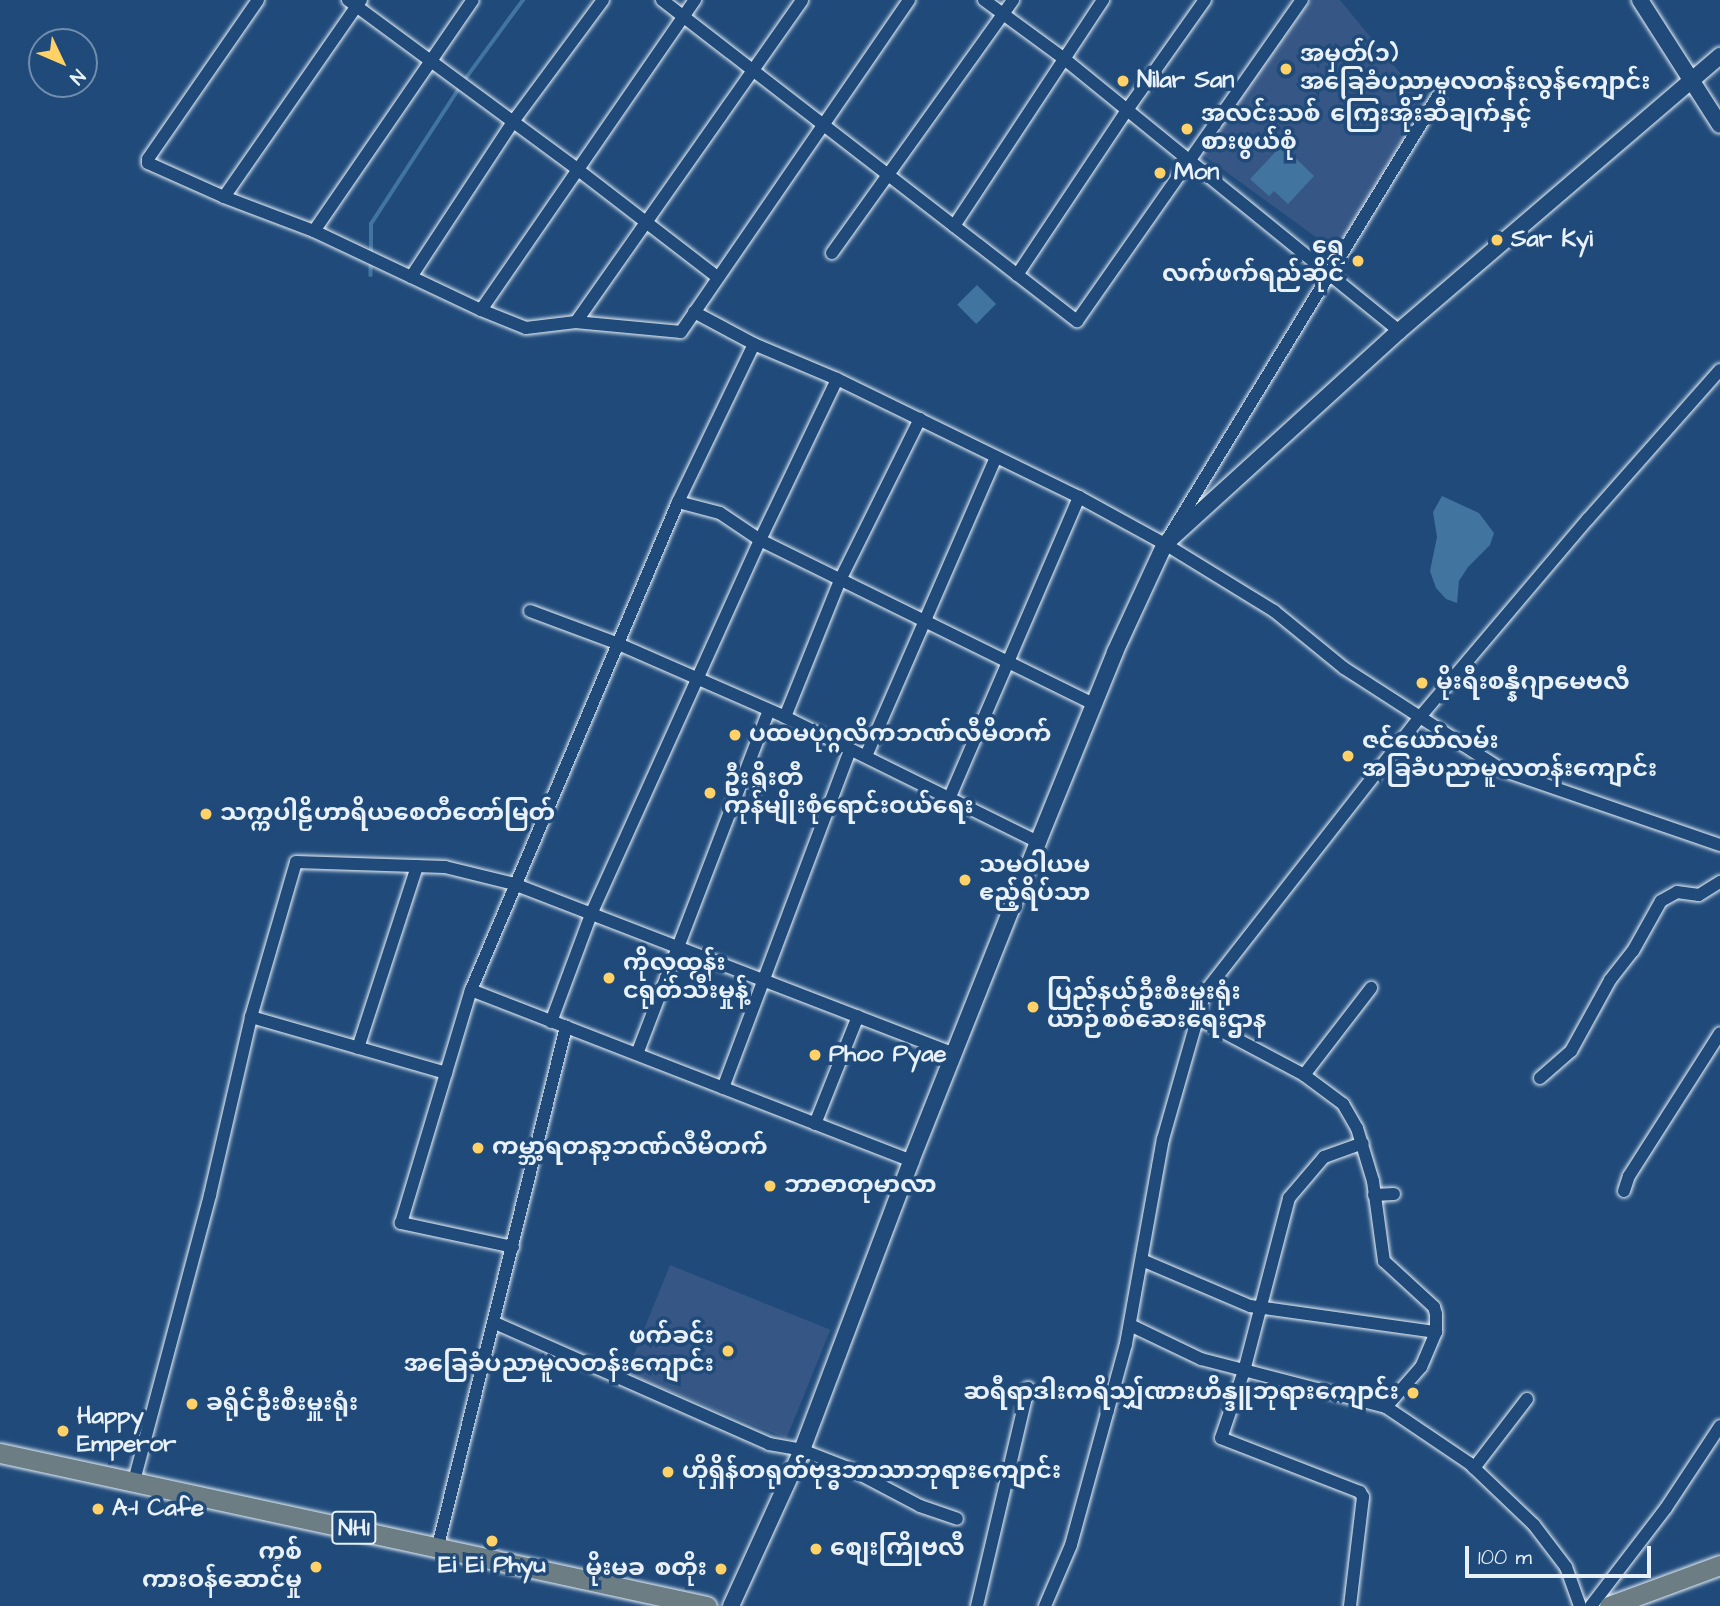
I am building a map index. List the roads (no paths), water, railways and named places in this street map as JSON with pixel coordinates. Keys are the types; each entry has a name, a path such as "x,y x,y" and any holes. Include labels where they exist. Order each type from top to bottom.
{"main road":[{"path":"1640,0 1720,125"},
{"path":"731,1606 802,1450 953,1053 1093,704 1165,544 1399,331 1720,56"},
{"name":"NH1","path":"0,1453 707,1606"},
{"path":"1609,1606 1720,1565"}],"street":[{"path":"258,0 147,161 224,197 314,231 481,310 526,328 576,322 681,332 826,125 909,0"},
{"path":"314,231 473,0"},
{"path":"411,277 512,123 603,0"},
{"path":"662,0 755,69 1075,320 1079,320 1302,0"},
{"path":"481,310 695,0"},
{"path":"576,322 802,0"},
{"path":"984,0 1062,57 1399,331"},
{"path":"832,253 1013,0"},
{"path":"954,226 1062,57 1103,0"},
{"path":"1017,275 1127,110 1205,0"},
{"path":"224,197 355,2 430,62 577,169 717,277"},
{"path":"1165,544 1438,96"},
{"path":"709,290 714,324"},
{"path":"694,312 754,344 837,379 1079,497 1165,544 1274,611 1344,668 1502,770 1720,845"},
{"path":"513,1247 401,1223 471,990 616,643 678,502 754,344"},
{"path":"1045,1606 1071,1545 1130,1325 1163,1139 1205,992 1419,718 1581,527 1720,370"},
{"path":"551,1022 592,912 760,540 837,379"},
{"path":"785,717 840,580 920,419"},
{"path":"866,756 996,457"},
{"path":"949,799 1079,497"},
{"path":"678,502 720,513 760,540 1093,704"},
{"path":"530,611 616,643 785,717 1038,842"},
{"path":"637,1054 769,711"},
{"path":"723,1088 850,750"},
{"path":"134,1480 210,1195 251,1017 296,862 445,867 514,884 679,945 953,1053"},
{"path":"358,1048 417,866"},
{"path":"1540,1078 1571,1051 1610,980 1633,951 1661,901 1677,892 1699,895 1720,882"},
{"path":"1304,1075 1371,988"},
{"path":"471,990 911,1161"},
{"path":"816,1124 858,1016"},
{"path":"251,1017 446,1073"},
{"path":"1197,1018 1304,1075 1343,1104 1363,1143 1384,1261 1434,1307 1436,1332 1421,1367 1385,1407"},
{"path":"438,1546 566,1027"},
{"path":"1624,1191 1629,1176 1720,1033"},
{"path":"1350,1606 1363,1497 1360,1492 1222,1440 1244,1371 1289,1198 1324,1157 1363,1143"},
{"path":"1374,1195 1394,1194"},
{"path":"1142,1260 1259,1308 1436,1332"},
{"path":"495,1323 769,1444 802,1450 848,1468 920,1506 957,1520"},
{"path":"1130,1325 1201,1359 1385,1407 1474,1468 1534,1525 1566,1567 1580,1606"},
{"path":"977,1606 1028,1388"},
{"path":"1474,1468 1527,1399"},
{"path":"1591,1606 1666,1508 1720,1426"}],"waterway":[{"path":"466,78 523,0"},
{"path":"371,254 371,224 458,90"},
{"path":"371,263 371,275"}],"place":[{"name":"အမှတ်(၁) အခြေခံပညာမူလတန်းလွန်ကျောင်း","path":"1286,69"},
{"name":"Nilar San","path":"1123,81"},
{"name":"အလင်းသစ် ကြေးအိုးဆီချက်နှင့် စားဖွယ်စုံ","path":"1187,129"},
{"name":"Mon","path":"1160,173"},
{"name":"Sar Kyi","path":"1497,240"},
{"name":"ရွှေ လက်ဖက်ရည်ဆိုင်","path":"1358,261"},
{"name":"မိုးရီးစန္နီဂျာမေဗလီ","path":"1422,683"},
{"name":"ပထမပုဂ္ဂလိကဘဏ်လီမိတက်","path":"735,735"},
{"name":"ဇင်ယော်လမ်း အခြခံပညာမူလတန်းကျောင်း","path":"1348,756"},
{"name":"ဦးရှိုးတီ ကုန်မျိုးစုံရောင်းဝယ်ရေး","path":"710,793"},
{"name":"သက္ကပါဠိဟာရိယစေတီတော်မြတ်","path":"206,814"},
{"name":"သမဝါယမ ဧည့်ရိပ်သာ","path":"965,880"},
{"name":"ကိုလှထွန်း ငရုတ်သီးမှုန့်","path":"609,978"},
{"name":"ပြည်နယ်ဦးစီးမှူးရုံး ယာဉ်စစ်ဆေးရေးဌာန","path":"1033,1007"},
{"name":"Phoo Pyae","path":"815,1055"},
{"name":"ကမ္ဘာ့ရတနာ့ဘဏ်လီမိတက်","path":"478,1148"},
{"name":"ဘာဓာတုမာလာ","path":"770,1186"},
{"name":"ဖက်ခင်း အခြေခံပညာမူလတန်းကျောင်း","path":"728,1351"},
{"name":"ဆရီရာဒါးကရိသျှ်ဏားဟိန္ဒူဘုရားကျောင်း","path":"1413,1393"},
{"name":"ခရိုင်ဦးစီးမှူးရုံး","path":"192,1404"},
{"name":"Happy Emperor","path":"63,1431"},
{"name":"ဟိုရှိန်တရုတ်ဗုဒ္ဓဘာသာဘုရားကျောင်း","path":"668,1472"},
{"name":"A-1 Cafe","path":"98,1509"},
{"name":"Ei Ei Phyu","path":"492,1541"},
{"name":"စျေးကြိုဗလီ","path":"816,1549"},
{"name":"ကွစ် ကားဝန်ဆောင်မှု","path":"316,1567"},
{"name":"မိုးမခ စတိုး","path":"721,1569"}]}
